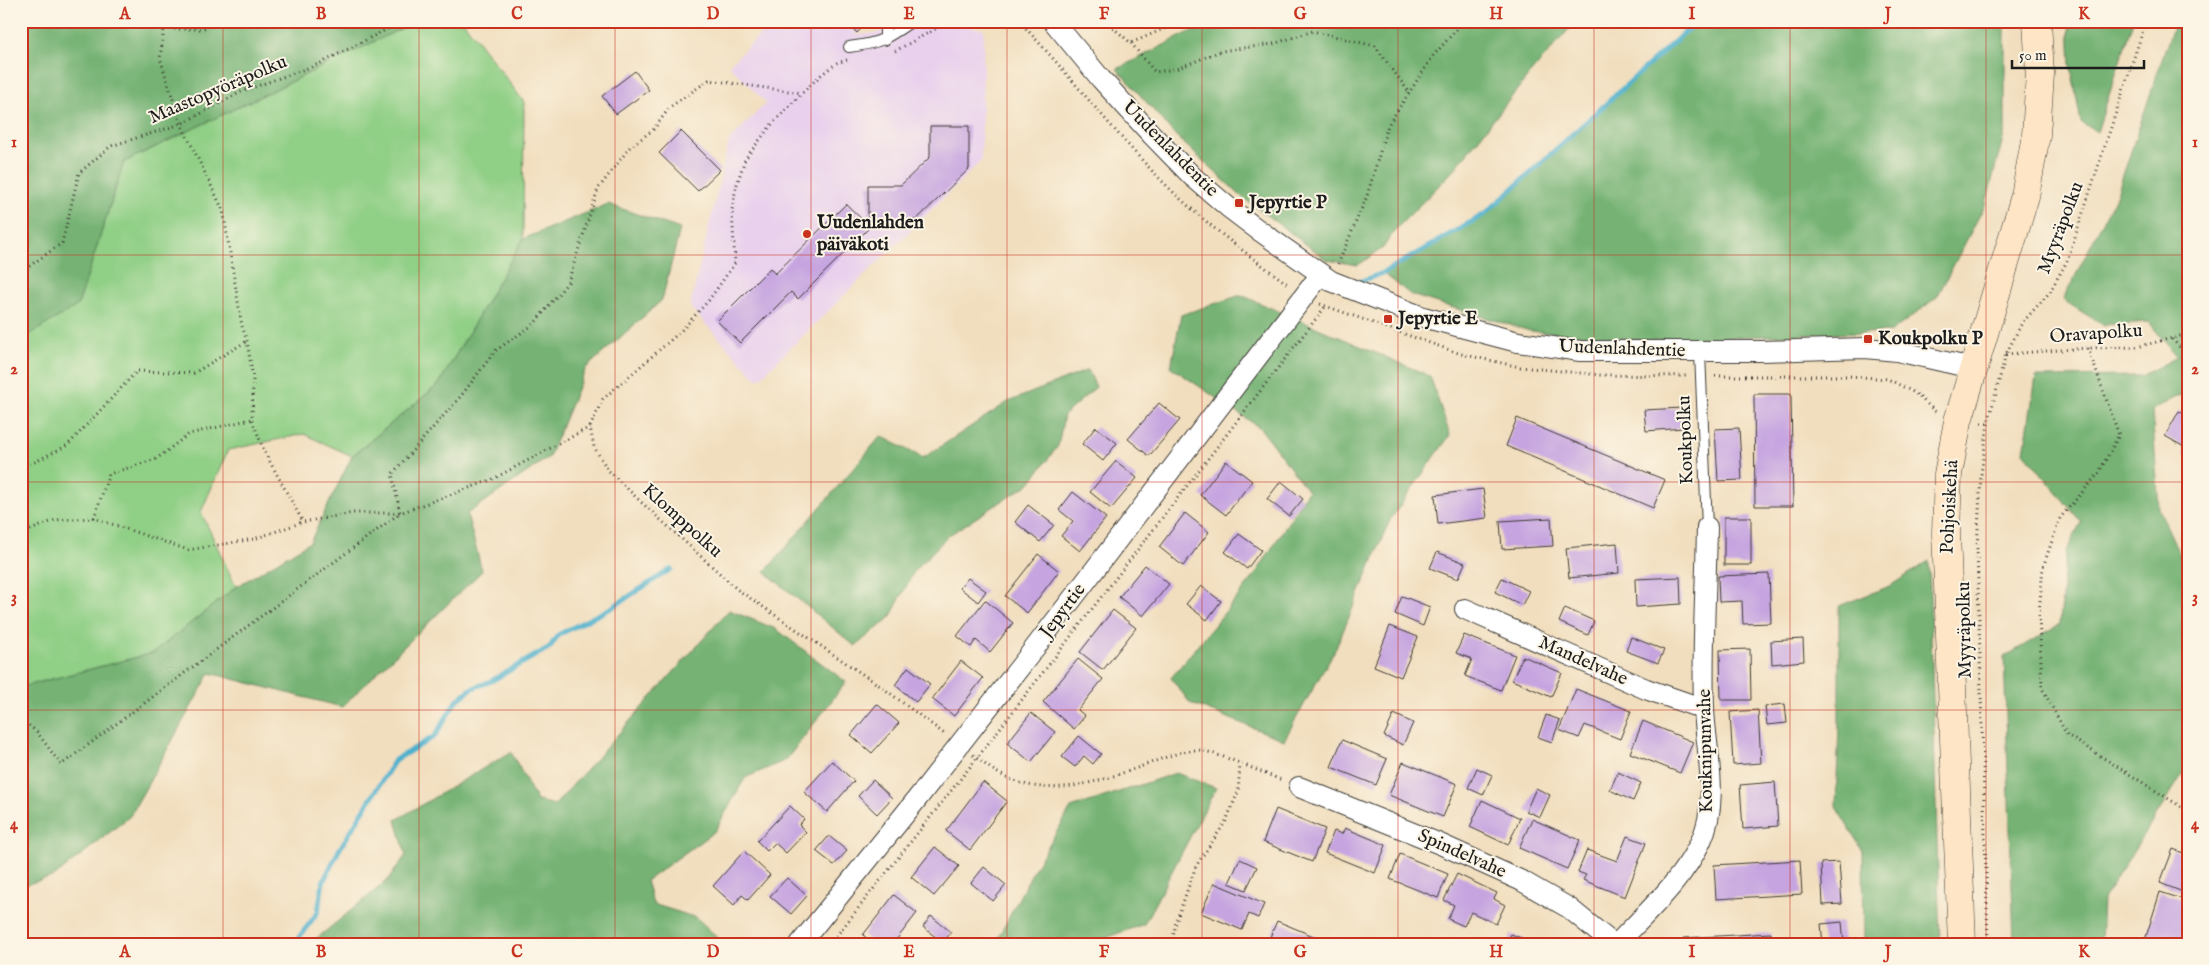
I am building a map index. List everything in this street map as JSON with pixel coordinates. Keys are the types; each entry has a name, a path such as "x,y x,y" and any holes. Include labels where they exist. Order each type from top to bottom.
{"main road":[{"name":"Pohjoiskehä","path":"1962,944 1946,533 1948,474 1958,421 1972,368 2025,196 2036,135 2040,74 2037,21"}],"street":[{"name":"Uudenlahdentie","path":"1054,21 1108,86 1193,177 1257,230 1326,278 1423,317 1518,342 1580,351 1700,352 1865,348 1897,351 1972,368"},
{"name":"Jepyrtie","path":"800,944 959,745 1304,296 1326,278"},
{"name":"Kouknipunvahe","path":"1617,944 1672,885 1701,840 1709,816 1710,784 1704,709 1707,526"},
{"name":"Mandelvahe","path":"1465,609 1646,688 1704,709"},
{"name":"Spindelvahe","path":"1299,787 1440,844 1522,881 1569,908 1613,944"}],"lane":[{"path":"885,40 886,21"},
{"path":"849,47 885,40 912,21"},
{"name":"Koukpolku","path":"1700,352 1707,526"}],"path":[{"path":"165,21 160,58 181,124 223,210 242,326 247,341 253,378 252,419 264,451 304,522"},
{"path":"164,29 201,29 223,21"},
{"name":"Maastopyöräpolku","path":"21,272 62,243 79,173 111,146 181,124 243,91 319,64 394,25 398,21"},
{"path":"888,55 950,21"},
{"path":"1019,21 1085,98 1166,185 1201,218 1304,296 1325,306 1461,354 1520,367 1600,375 1849,376 1888,379 1915,393 1941,417 1958,421 1988,423"},
{"path":"1106,21 1131,43 1155,72 1176,70 1221,51 1274,44 1313,31 1375,46 1409,92"},
{"path":"1131,43 1182,21"},
{"path":"1326,278 1367,196 1388,125 1433,56 1464,21"},
{"name":"Myyräpolku","path":"1988,944 1977,548 1980,475 1988,423 2006,354 2022,323 2050,292 2067,261 2146,21"},
{"path":"21,719 37,732 60,765 400,513 491,480 590,427 603,400 680,332 710,300 735,263 732,210 736,187 745,159 772,124 822,74 837,63 856,58"},
{"path":"400,513 392,474 461,396 495,351 534,324 568,282 598,189 630,147 654,129 670,107 710,80 802,93"},
{"path":"830,944 977,758 1325,306"},
{"name":"Oravapolku","path":"2006,354 2088,348 2137,347 2188,334"},
{"path":"2172,339 2188,356"},
{"path":"21,469 68,444 137,372 194,373 247,341"},
{"path":"2088,348 2119,435 2098,474 2060,518 2043,567 2039,613 2042,688 2067,735 2188,811"},
{"path":"94,518 109,474 156,459 189,434 252,419"},
{"name":"Klomppolku","path":"590,427 594,447 608,470 738,590 883,688 998,773 1025,784 1052,789 1083,784 1137,768 1169,756 1198,750 1220,756 1299,787"},
{"path":"21,534 55,520 94,518 188,550 254,539 304,522 353,512 400,513"},
{"path":"1172,944 1176,922 1196,866 1226,821 1238,792 1240,764"}],"shaded area":[{"name":"Uudenlahden päiväkoti","path":"774,21 843,21 857,35 878,33 897,21 968,21 971,27 984,29 981,161 758,380 690,307 729,141 766,103 729,65"}],"green space":[{"path":"21,21 417,21 124,162 78,305 21,340"},
{"path":"417,21 463,21 524,102 523,239 439,384 352,456 304,434 228,450 201,512 236,587 153,653 21,687 21,340 78,304 124,162"},
{"path":"1211,21 1576,21 1528,76 1454,170 1395,230 1383,248 1358,265 1327,260 1242,197 1177,137 1117,69"},
{"path":"1697,21 2005,21 2005,131 1986,203 1937,297 1891,332 1644,340 1530,331 1411,295 1383,273 1485,214"},
{"path":"2069,21 2133,21 2097,132 2081,122 2071,67"},
{"path":"2175,21 2188,21 2188,391 2152,410 2159,509 2188,573 2188,766 2103,899 2101,944 2014,944 2004,657 2060,624 2066,552 2081,522 2024,452 2036,377 2141,376 2177,357 2149,322 2103,325 2063,300 2116,196"},
{"path":"608,204 680,229 662,300 586,368 549,457 467,514 482,571 342,707 210,673 130,816 55,876 21,886 21,687 153,653 236,587 310,542 352,456 439,384 523,239"},
{"path":"1241,295 1430,376 1450,435 1390,520 1336,648 1284,740 1190,703 1171,678 1253,578 1308,491 1260,428 1171,367 1181,315"},
{"path":"1088,370 1096,387 1064,415 1058,446 1029,484 949,535 914,571 890,618 855,646 765,572 881,436 923,458 1008,402"},
{"path":"1929,561 1940,944 1864,944 1863,851 1836,807 1839,724 1839,606 1890,586"},
{"path":"729,610 776,629 846,682 786,760 745,778 715,831 646,881 653,904 697,918 724,944 310,944 388,880 406,855 396,820 511,752 537,801 555,805"},
{"path":"1176,773 1216,788 1144,924 1097,941 1096,944 995,944 1033,871 1071,808"}],"building":[{"path":"846,21 869,21 857,33"},
{"path":"635,71 649,90 616,114 602,96"},
{"path":"930,126 969,126 969,169 916,220 868,220 868,185 901,185 930,157"},
{"path":"681,131 720,170 698,191 659,153"},
{"path":"846,204 870,227 798,299 791,292 740,343 717,321 770,268 775,274"},
{"path":"1754,394 1791,394 1793,506 1755,506"},
{"path":"1159,403 1180,420 1149,456 1128,439"},
{"path":"1682,408 1683,428 1646,431 1644,410"},
{"path":"2179,411 2188,416 2188,456 2183,453 2186,448 2165,436"},
{"path":"1517,418 1665,480 1653,508 1506,446"},
{"path":"1096,427 1117,443 1103,461 1082,444"},
{"path":"1739,428 1742,480 1718,481 1715,429"},
{"path":"1116,461 1137,478 1111,509 1090,492"},
{"path":"1226,461 1252,481 1226,515 1200,495"},
{"path":"1281,481 1303,499 1289,516 1267,499"},
{"path":"1483,489 1487,518 1438,524 1435,495"},
{"path":"1073,492 1106,518 1080,551 1061,536 1073,521 1059,510"},
{"path":"1028,505 1054,525 1040,542 1015,522"},
{"path":"1185,513 1209,532 1183,566 1159,547"},
{"path":"1724,517 1751,517 1751,565 1724,565"},
{"path":"1551,518 1553,546 1502,549 1500,521"},
{"path":"1239,534 1261,550 1247,569 1225,552"},
{"path":"1617,543 1619,573 1569,578 1566,548"},
{"path":"1437,552 1465,563 1458,579 1430,568"},
{"path":"1038,554 1059,571 1027,613 1005,596"},
{"path":"1145,565 1169,584 1143,616 1119,597"},
{"path":"1769,574 1771,623 1743,624 1742,601 1719,602 1718,576"},
{"path":"1680,577 1681,604 1636,607 1635,579"},
{"path":"968,578 986,591 978,602 960,588"},
{"path":"1502,578 1529,591 1522,605 1495,592"},
{"path":"1201,586 1221,601 1207,620 1186,604"},
{"path":"1402,596 1430,607 1423,626 1395,614"},
{"path":"985,600 1013,623 990,652 976,640 971,647 957,636"},
{"path":"1565,608 1594,621 1588,635 1559,622"},
{"path":"1113,610 1136,628 1103,670 1080,652"},
{"path":"1390,626 1418,637 1401,677 1374,666"},
{"path":"1464,635 1515,655 1501,690 1465,676 1472,659 1456,653"},
{"path":"1631,637 1664,650 1658,663 1626,651"},
{"path":"1803,639 1804,661 1772,664 1771,641"},
{"path":"1750,649 1751,700 1721,700 1720,650"},
{"path":"1523,656 1562,673 1551,697 1512,680"},
{"path":"1078,659 1103,679 1078,710 1085,716 1074,729 1043,702"},
{"path":"961,661 983,678 954,716 932,699"},
{"path":"908,667 930,684 916,702 895,685"},
{"path":"1576,689 1631,711 1620,739 1585,725 1579,738 1559,730"},
{"path":"877,704 899,723 872,753 851,735"},
{"path":"1785,704 1787,723 1767,725 1765,706"},
{"path":"1758,710 1761,763 1733,765 1730,712"},
{"path":"1031,713 1055,732 1031,762 1007,743"},
{"path":"1394,714 1413,723 1403,745 1384,736"},
{"path":"1546,715 1560,720 1552,742 1538,737"},
{"path":"1643,721 1693,742 1680,773 1630,753"},
{"path":"1079,736 1101,754 1093,764 1084,756 1075,767 1062,757"},
{"path":"1342,740 1387,759 1376,785 1331,767"},
{"path":"832,761 854,781 827,812 804,792"},
{"path":"1403,762 1457,784 1443,817 1389,795"},
{"path":"1477,768 1492,775 1483,795 1468,788"},
{"path":"1618,772 1641,783 1633,801 1610,790"},
{"path":"873,780 892,798 877,814 858,796"},
{"path":"983,782 1007,801 970,850 946,831"},
{"path":"1775,782 1778,826 1743,829 1740,785"},
{"path":"1536,788 1550,795 1540,817 1526,811"},
{"path":"1482,800 1520,818 1508,845 1470,827"},
{"path":"790,806 804,819 799,825 806,832 786,853 775,843 767,851 757,841"},
{"path":"1276,809 1325,829 1312,862 1263,842"},
{"path":"1532,819 1580,840 1567,869 1519,848"},
{"path":"1345,828 1386,845 1375,873 1325,853 1334,831 1342,834"},
{"path":"829,836 847,851 834,865 816,851"},
{"path":"1627,836 1646,843 1625,897 1583,880 1586,875 1578,872 1587,850 1617,861"},
{"path":"935,847 959,866 934,896 911,877"},
{"path":"2173,849 2186,854 2188,850 2188,894 2160,883"},
{"path":"744,851 770,875 748,900 742,895 734,905 713,886"},
{"path":"1400,854 1448,874 1438,898 1390,879"},
{"path":"1240,859 1257,867 1246,890 1229,883"},
{"path":"1800,860 1802,894 1716,899 1714,865"},
{"path":"1839,862 1842,904 1823,905 1821,863"},
{"path":"984,867 1006,885 993,901 971,883"},
{"path":"1457,874 1497,893 1494,899 1505,905 1496,924 1471,912 1464,926 1448,919 1454,905 1444,900"},
{"path":"787,878 807,896 791,914 770,896"},
{"path":"1214,883 1264,904 1258,918 1249,914 1242,930 1201,913"},
{"path":"2160,892 2188,901 2188,917 2180,944 2158,944 2145,940"},
{"path":"894,895 917,913 893,944 874,944 863,935"},
{"path":"931,916 951,932 943,943 923,927"},
{"path":"1277,921 1323,940 1321,944 1267,944"},
{"path":"1842,922 1844,944 1823,944 1821,924"},
{"path":"1771,933 1771,944 1684,944 1683,938"},
{"path":"1511,934 1536,944 1507,944"}],"waterway":[{"path":"1361,281 1383,273 1485,214 1697,21"},
{"path":"294,944 318,912 323,882 339,850 395,760 435,736 456,701 471,689 491,681 550,647 558,635 611,608 671,569"}],"place":[{"name":"Jepyrtie P","path":"1239,203"},
{"name":"Uudenlahden päiväkoti","path":"807,234"},
{"name":"Jepyrtie E","path":"1388,319"},
{"name":"Koukpolku P","path":"1868,339"}]}
